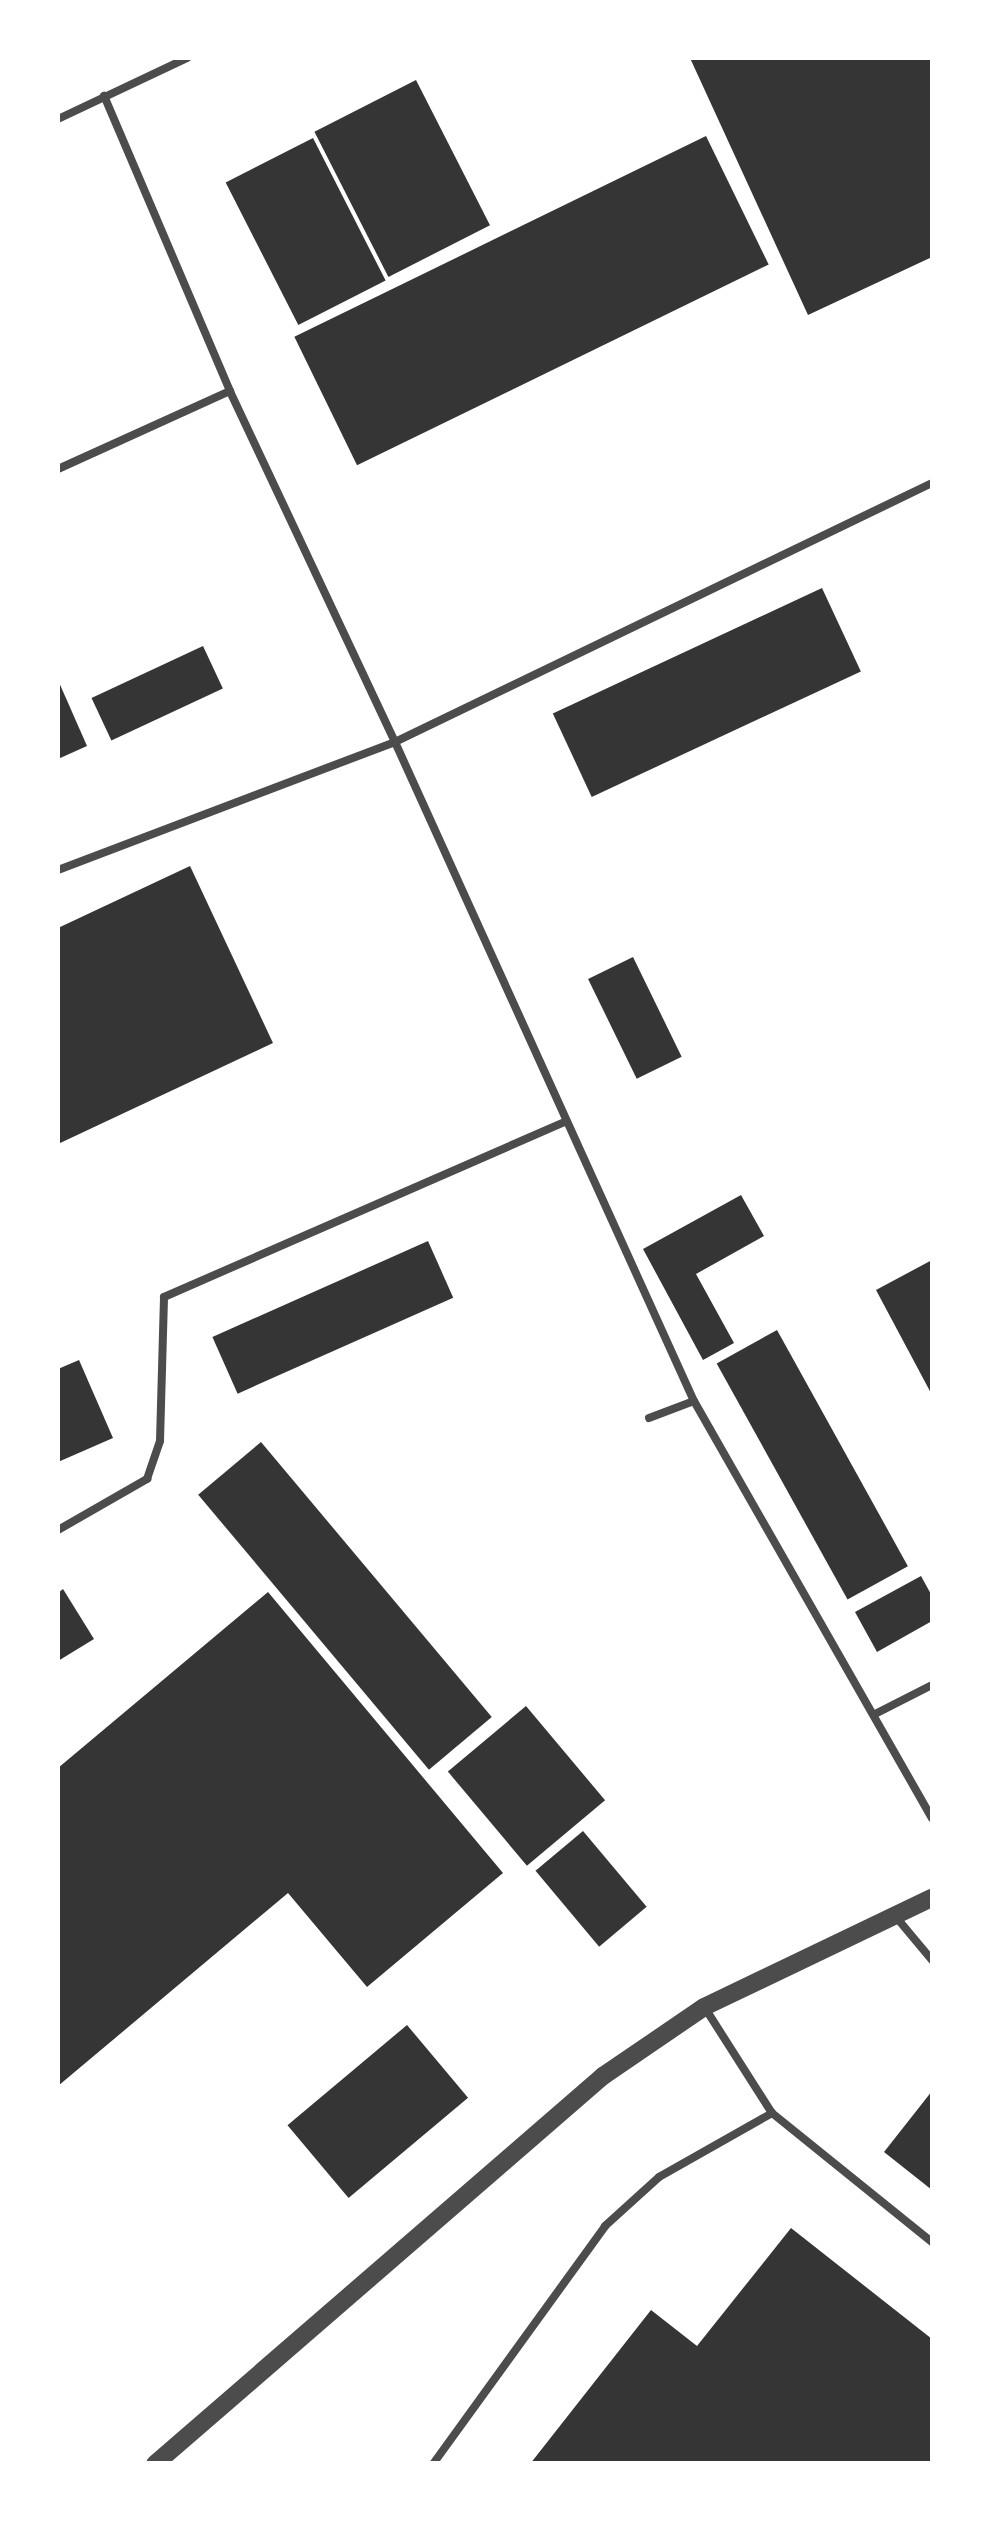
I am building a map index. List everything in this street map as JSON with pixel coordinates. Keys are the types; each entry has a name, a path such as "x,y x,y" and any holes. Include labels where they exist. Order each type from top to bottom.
{"street":[{"path":"156,2463 557,2111 704,2007 932,1898"}],"lane":[{"path":"58,119 187,58"},
{"path":"104,96 230,391 560,1096 565,1122 694,1402 932,1818"},
{"path":"58,469 230,391"},
{"path":"58,870 395,742 932,483"},
{"path":"58,1530 147,1478 160,1441 164,1297 565,1122"},
{"path":"649,1418 694,1402"},
{"path":"874,1714 932,1685"},
{"path":"896,1917 932,1960"},
{"path":"704,2007 772,2113 932,2242"},
{"path":"434,2464 605,2226 659,2177 772,2113"}],"building":[{"path":"690,58 932,58 932,257 808,315"},
{"path":"416,80 490,225 388,277 314,132"},
{"path":"706,136 769,265 357,465 294,337"},
{"path":"313,138 386,281 298,325 226,182"},
{"path":"822,588 861,671 592,797 553,714"},
{"path":"203,646 223,689 111,741 92,698"},
{"path":"58,680 87,746 58,759"},
{"path":"190,866 273,1043 58,1144 58,928"},
{"path":"633,957 682,1057 637,1079 588,979"},
{"path":"741,1195 764,1236 696,1274 734,1343 703,1360 643,1249"},
{"path":"428,1241 453,1298 238,1394 212,1337"},
{"path":"932,1260 932,1395 876,1290"},
{"path":"777,1330 908,1566 848,1600 717,1363"},
{"path":"79,1360 113,1438 58,1462 58,1369"},
{"path":"261,1442 492,1717 429,1770 198,1495"},
{"path":"921,1576 932,1596 932,1621 877,1652 855,1612"},
{"path":"63,1589 94,1639 58,1661 58,1593"},
{"path":"268,1592 503,1873 367,1987 288,1893 58,2086 58,1768"},
{"path":"526,1706 605,1800 527,1866 448,1772"},
{"path":"583,1831 647,1907 599,1947 536,1871"},
{"path":"407,2025 468,2098 349,2198 287,2125"},
{"path":"932,2091 932,2190 884,2152"},
{"path":"791,2228 932,2339 932,2464 530,2464 651,2310 697,2346"}]}
